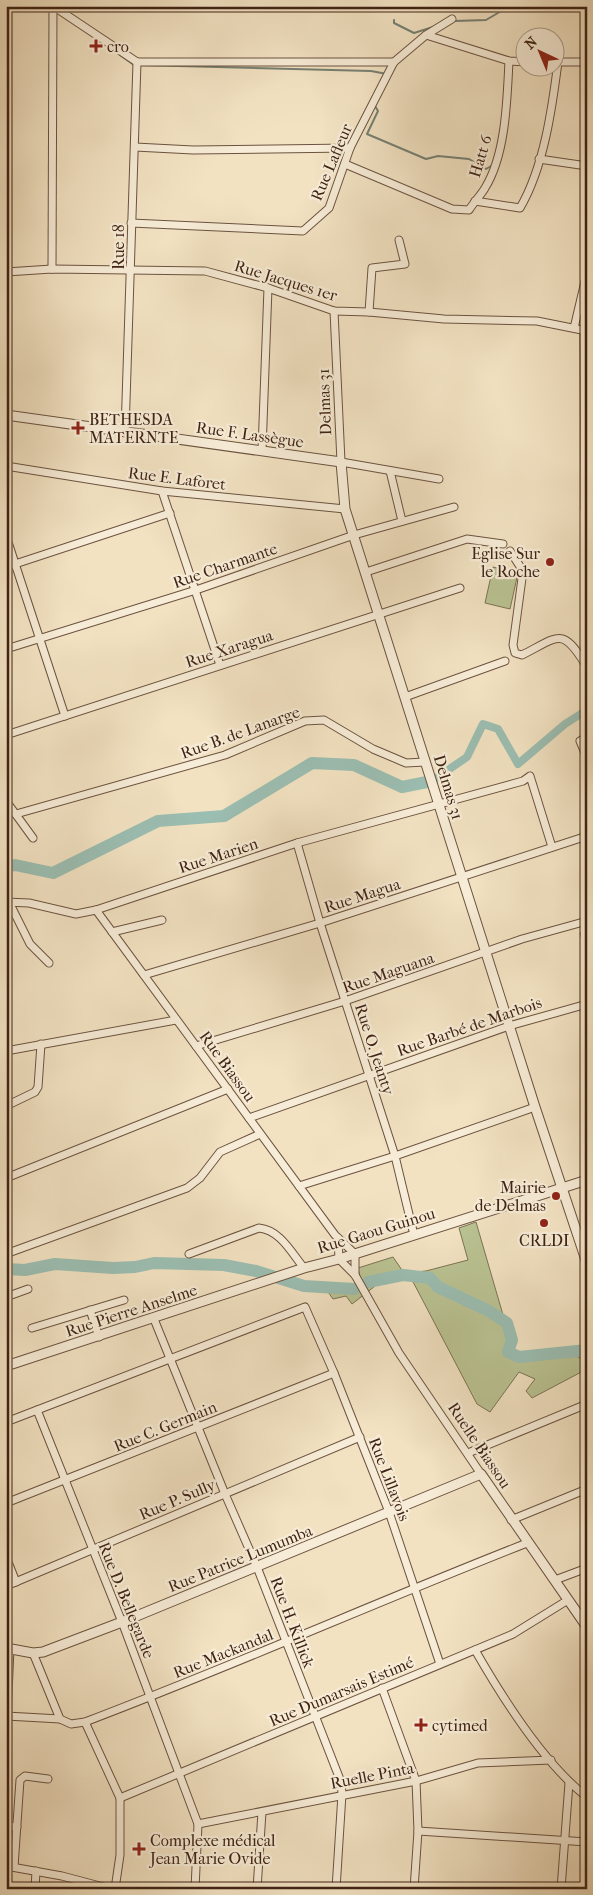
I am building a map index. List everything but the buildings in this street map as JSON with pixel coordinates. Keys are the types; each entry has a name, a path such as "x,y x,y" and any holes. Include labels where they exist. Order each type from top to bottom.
{"street":[{"path":"53,6 137,62 394,62"},
{"path":"52,269 53,6"},
{"name":"Rue Lafleur","path":"131,224 303,231 329,208 350,148 394,62 426,35 452,19"},
{"path":"426,35 509,62 516,62"},
{"name":"Rue 18","path":"125,432 132,270 131,224 137,62"},
{"name":"Hatt 6","path":"345,164 452,209 469,210 486,186 496,158 506,113 509,62"},
{"path":"566,62 587,62"},
{"path":"475,201 520,208 539,159 551,114 555,78"},
{"path":"135,147 193,150 350,148"},
{"path":"539,159 587,166"},
{"path":"369,312 372,268 405,264 399,240"},
{"name":"Rue Jacques 1er","path":"6,272 52,269 205,271 268,288 334,311 369,312 444,319 537,321 585,331"},
{"path":"574,328 587,273"},
{"path":"262,450 268,288"},
{"name":"Delmas 31","path":"334,311 345,509 487,953 534,1107 587,1263"},
{"path":"585,331 582,359 586,509"},
{"name":"Rue F. Lassègue","path":"6,415 341,462"},
{"path":"341,462 439,479"},
{"name":"Rue E. Laforet","path":"6,466 162,491 345,509"},
{"path":"390,471 402,521"},
{"path":"162,491 220,665"},
{"name":"Rue Charmante","path":"6,649 196,590 354,535 454,507"},
{"path":"6,567 170,513"},
{"path":"6,536 65,716"},
{"path":"366,572 467,539 503,544"},
{"path":"510,551 524,571 513,645 515,653 522,655 554,638 562,638 569,640 587,667"},
{"name":"Rue Xaragua","path":"6,735 460,588"},
{"path":"405,697 505,661"},
{"name":"Rue B. de Lanarge","path":"16,814 225,755 305,721 324,720 373,749 406,763 425,762"},
{"path":"587,736 580,741 587,758"},
{"name":"Rue Marien","path":"8,902 29,903 76,914 96,910 297,843 523,781 530,776 552,847"},
{"path":"6,801 33,838"},
{"name":"Rue Magua","path":"144,975 320,923 587,836"},
{"name":"Rue O. Jeanty","path":"297,843 320,923 395,1156 414,1235"},
{"path":"8,902 30,944 49,963"},
{"name":"Rue Biassou","path":"96,910 338,1238 355,1254"},
{"path":"112,932 162,920"},
{"name":"Rue Maguana","path":"196,1046 345,1001 487,953 522,939 587,921"},
{"name":"Rue Barbé de Marbois","path":"248,1118 509,1026 587,1004"},
{"path":"6,1051 176,1020"},
{"path":"6,1106 34,1092 38,1087 41,1044"},
{"path":"6,1178 228,1089"},
{"path":"299,1186 395,1156 534,1107"},
{"path":"11,1252 187,1188 200,1178 220,1152 260,1134"},
{"name":"Rue Gaou Guinou","path":"189,1254 259,1228 276,1234 304,1268 339,1259 587,1180"},
{"path":"338,1238 339,1259 355,1275"},
{"path":"355,1254 355,1275"},
{"name":"Rue Pierre Anselme","path":"6,1366 99,1337 304,1268"},
{"name":"Ruelle Biassou","path":"355,1275 399,1353 468,1453 526,1543 555,1580 587,1627"},
{"path":"6,1297 28,1288"},
{"path":"32,1328 124,1300"},
{"name":"Rue Lillavois","path":"171,1358 305,1307 334,1373 389,1512 440,1664"},
{"path":"90,1310 99,1337"},
{"name":"Rue H. Killick","path":"154,1318 224,1494 257,1567 341,1782 342,1794 336,1889"},
{"path":"6,1422 171,1358"},
{"name":"Rue C. Germain","path":"6,1503 334,1373"},
{"path":"468,1453 587,1404"},
{"name":"Rue D. Bellegarde","path":"37,1410 122,1622 198,1824 195,1889"},
{"name":"Rue P. Sully","path":"6,1586 360,1437"},
{"name":"Rue Patrice Lumumba","path":"8,1648 33,1653 43,1652 122,1622 481,1474"},
{"path":"511,1520 587,1489"},
{"name":"Rue Mackandal","path":"7,1716 60,1718 71,1724 84,1722 286,1643 415,1587 526,1543"},
{"path":"6,1557 16,1582"},
{"path":"555,1580 587,1568"},
{"name":"Rue Dumarsais Estimé","path":"120,1798 513,1634 568,1600"},
{"path":"7,1716 8,1648"},
{"path":"476,1650 496,1687 551,1760 569,1783 587,1797"},
{"path":"33,1653 60,1718"},
{"path":"382,1688 416,1781 418,1831 414,1889"},
{"path":"84,1722 120,1798 120,1855 116,1889"},
{"name":"Ruelle Pinta","path":"198,1824 342,1794 416,1781 478,1763 551,1760"},
{"path":"48,1779 24,1776 20,1780 10,1866 111,1889"},
{"path":"561,1889 569,1783"},
{"path":"257,1889 262,1812"},
{"path":"6,1826 16,1827"},
{"path":"418,1831 587,1842"},
{"path":"35,1889 36,1871"}],"green space":[{"path":"493,567 518,573 510,609 485,603"},
{"path":"587,931 587,961 580,933"},
{"path":"476,1222 510,1339 505,1354 517,1361 556,1353 568,1353 587,1358 587,1369 532,1398 526,1391 535,1379 519,1372 490,1412 477,1404 411,1278 379,1283 352,1304 346,1296 333,1299 328,1292 361,1283 358,1268 393,1257 404,1273 426,1271 468,1260 459,1228"}],"waterway":[{"path":"454,21 486,20 503,10 503,6"},
{"path":"394,20 394,23 414,33 433,27"},
{"path":"120,55 134,65"},
{"path":"139,65 371,71 387,74"},
{"path":"375,106 378,111 367,134 426,159 438,156 469,159 486,169 493,165"},
{"path":"432,781 467,757 483,724 498,729 518,764 565,724 587,710"},
{"path":"6,867 15,865 53,873 158,821 224,816 312,763 354,765 402,787 432,781"},
{"path":"6,1269 25,1270 55,1264 113,1268 135,1267 154,1263 224,1265 256,1271 304,1286 354,1289"},
{"path":"368,1282 403,1275 430,1278 438,1287 489,1311 507,1323 512,1340 508,1352 519,1357 587,1350"}],"place":[{"name":"cro","path":"96,46"},
{"name":"BETHESDA MATERNTE","path":"78,428"},
{"name":"Eglise Sur le Roche","path":"550,562"},
{"name":"Mairie de Delmas","path":"556,1196"},
{"name":"CRLDI","path":"544,1223"},
{"name":"cytimed","path":"421,1725"},
{"name":"Complexe médical Jean Marie Ovide","path":"139,1849"}]}
